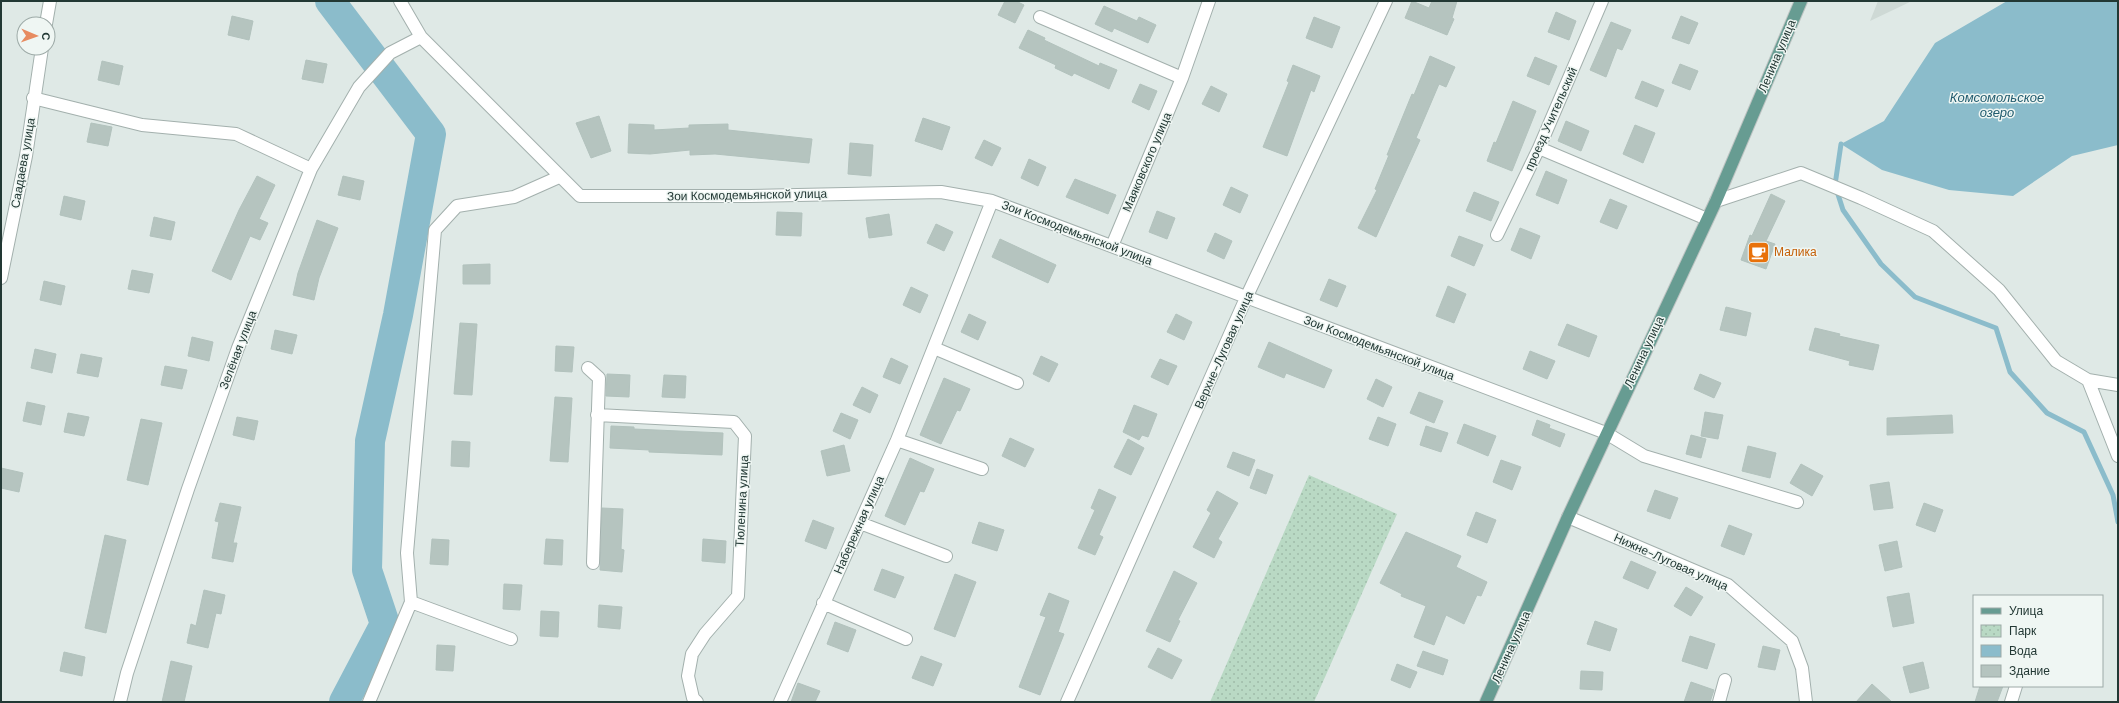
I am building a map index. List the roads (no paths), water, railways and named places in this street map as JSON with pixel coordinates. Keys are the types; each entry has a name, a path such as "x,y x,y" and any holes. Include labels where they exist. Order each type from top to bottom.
{"main road":[{"name":"Ленина улица","path":"1486,702 1606,433 1716,201 1801,1"}],"street":[{"path":"47,16 50,1"},
{"name":"Зои Космодемьянской улица","path":"400,1 421,37 559,177 580,196 750,196 941,192 992,201 1606,433 1644,456 1797,502"},
{"name":"Маяковского улица","path":"1112,246 1182,78 1209,1"},
{"name":"Верхне-Луговая улица","path":"1068,702 1246,298 1386,1"},
{"name":"проезд Учительский","path":"1497,235 1539,148 1602,1"},
{"path":"1040,17 1182,78"},
{"name":"Зелёная улица","path":"120,702 127,673 188,488 233,362 311,169 359,87 390,53 421,37"},
{"name":"Саадаева улица","path":"1,278 26,156 33,98 41,56"},
{"path":"33,98 142,125 236,134 311,169"},
{"path":"1539,148 1707,219"},
{"path":"1716,201 1801,173 1861,198 1933,231 1999,290 2056,361 2088,380 2118,385"},
{"path":"368,702 411,602 406,554 435,230 457,206 514,196 559,177"},
{"name":"Набережная улица","path":"780,702 897,440 992,201"},
{"path":"934,348 1017,383"},
{"path":"588,368 600,378 597,415 593,563"},
{"path":"2088,380 2118,456"},
{"name":"Тюленина улица","path":"597,415 734,422 745,436 738,596 692,654 688,676 693,698 696,702"},
{"path":"897,440 982,469"},
{"name":"Нижне-Луговая улица","path":"1568,517 1728,585 1792,641 1802,668 1806,702"},
{"path":"860,523 946,556"},
{"path":"411,602 511,639"},
{"path":"823,603 906,639"},
{"path":"1719,702 1725,680"},
{"path":"2011,702 2016,687"}],"water":[{"name":"Комсомольское озеро","path":"2007,1 2118,1 2118,145 2072,156 2013,196 1949,190 1882,170 1841,144 1884,121 1935,43"}],"waterway":[{"path":"330,1 431,134 398,315 370,441 367,570 385,624 344,702"},
{"path":"1841,144 1835,185 1843,210 1881,264 1915,297 1996,328 2010,372 2047,413 2084,432 2113,495 2118,522"}],"place":[{"name":"Малика","path":"1758,252"}]}
